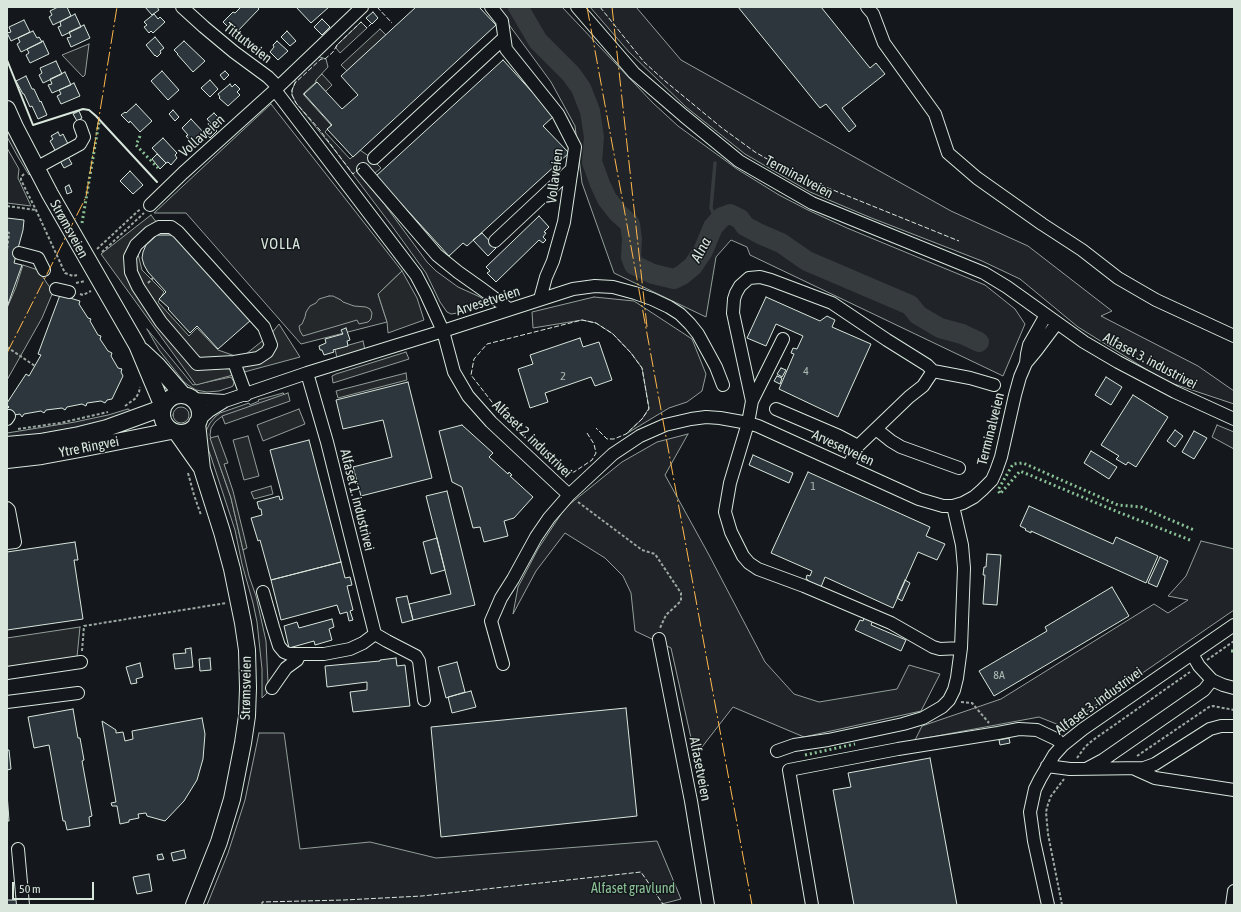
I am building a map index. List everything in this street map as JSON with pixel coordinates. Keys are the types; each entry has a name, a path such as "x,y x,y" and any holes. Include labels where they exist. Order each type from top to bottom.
{"main road":[{"name":"Strømsveien","path":"7,109 30,170 79,246 137,345 162,408"},
{"name":"Strømsveien","path":"137,345 188,397"},
{"path":"178,395 188,397 199,408 198,422 189,432 174,432 164,423 161,414 162,408 168,399 178,395"},
{"name":"Ytre Ringvei","path":"10,437 40,442 79,435 107,428 162,408"},
{"name":"Strømsveien","path":"194,905 219,842 232,799 244,735 248,688 247,650 238,596 222,532 202,469 198,422"},
{"name":"Strømsveien","path":"174,432 202,469"},
{"name":"Ytre Ringvei","path":"7,460 42,456 174,432"}],"street":[{"name":"Tittutveien","path":"182,7 234,52 268,77 276,89"},
{"name":"Vollaveien","path":"150,205 276,89 362,7"},
{"name":"Vollaveien","path":"491,7 502,21 506,49 558,114 575,147 564,222 540,299"},
{"name":"Terminalveien","path":"577,7 634,73 739,161 812,203 984,273 1007,287 1057,323 1026,363 1020,377 1001,457 992,480 982,490 963,503 953,506"},
{"path":"867,7 873,14 884,43 935,114 948,153 977,178 1082,250 1118,278 1156,300 1234,336"},
{"path":"374,158 504,38"},
{"path":"276,89 416,275 443,332"},
{"path":"30,170 80,144 84,137 80,126"},
{"path":"363,169 437,255 509,310"},
{"path":"495,241 572,169"},
{"path":"159,227 171,227 178,232 264,327 271,345 267,352 258,358 234,362 197,364 161,322 138,287 131,272 130,257 136,245 150,232 159,227"},
{"path":"13,253 38,258 44,270"},
{"path":"752,401 733,312 736,293 745,281 754,277 771,280 832,303 887,340 927,364 932,371 970,378 994,385"},
{"name":"Arvesetveien","path":"198,422 209,411 225,401 307,373 443,332 540,299 573,289 595,286 613,287 652,299 669,307 690,324 698,334 716,367 723,386"},
{"path":"56,289 72,288"},
{"name":"Terminalveien","path":"1026,363 1029,345 1046,315"},
{"name":"Alfaset 3. industrivei","path":"1057,323 1084,342 1132,370 1187,398 1234,419"},
{"name":"Alfaset 2. industrivei","path":"443,332 454,372 468,396 490,422 569,495 613,454 640,436 664,425 679,421 720,418"},
{"path":"783,339 752,401 748,423 730,483 725,512 731,532 742,556 758,569 804,586 891,623 933,647 940,649 961,648"},
{"path":"234,362 246,395"},
{"path":"848,467 858,446 909,397 923,386 932,371"},
{"name":"Alfaset 1. industrivei","path":"307,373 327,442 375,634"},
{"name":"Arvesetveien","path":"188,397 225,401"},
{"path":"776,409 839,436 858,446"},
{"name":"Arvesetveien","path":"720,418 748,423 763,428 920,499 943,506 953,506"},
{"path":"876,429 901,447 960,468"},
{"path":"503,664 491,621 501,598 513,580 536,537 549,518 569,495"},
{"path":"777,751 794,745 828,740 903,724 923,718 935,712 949,700 954,690 957,678 961,648 964,568 962,545 953,506"},
{"path":"7,508 9,510 15,542 7,543"},
{"path":"263,592 279,646 284,652 289,654 324,654 350,649 363,643 375,634 412,652 420,661 424,700"},
{"name":"Alfaset 3. industrivei","path":"1048,905 1034,841 1030,812 1035,789 1054,755 1063,745 1083,729 1234,625"},
{"name":"Alfasetveien","path":"659,634 691,801 708,905"},
{"path":"272,688 286,668 296,660 300,654"},
{"path":"1192,654 1199,666 1212,680 1234,688"},
{"path":"7,673 81,662"},
{"path":"1087,768 1103,760 1204,690 1212,680"},
{"path":"7,702 78,693"},
{"path":"1047,766 1070,769 1134,763 1144,768 1155,764 1210,729 1221,726 1234,726"},
{"path":"812,905 789,770 898,749 1019,729 1037,730 1056,739 1063,745"},
{"path":"1134,763 1155,778 1234,790"},
{"path":"18,849 23,905"},
{"path":"1232,905 1234,891"}],"path":[{"path":"30,170 21,177 21,180 65,273 74,276 77,275"},
{"path":"94,251 138,211 150,205"},
{"path":"102,252 142,216 150,205"},
{"path":"7,206 36,210"},
{"path":"7,232 9,233 13,253"},
{"path":"72,288 82,282"},
{"path":"7,347 35,366"},
{"path":"121,408 136,398"},
{"path":"10,437 60,423 112,411"},
{"path":"186,467 202,516"},
{"path":"569,495 642,550 655,554 681,593 681,601 666,615 659,634"},
{"path":"81,662 84,626 226,603 227,608"},
{"path":"972,703 998,733"},
{"path":"1134,763 1209,707 1213,706 1234,710"}],"green space":[{"path":"496,7 562,7 653,103 678,126 737,169 779,195 808,210 847,228 985,285 1015,309 1025,324 1003,376 750,255 747,247 731,240 716,257 706,317 614,273 582,183 575,126 551,82"},
{"path":"590,7 636,7 681,60 951,211 1028,246 1112,311 1101,316 1198,366 1234,391 1234,404 1165,381 1078,327 1020,279 982,261 869,217 810,192 745,154 686,107 629,52"},
{"path":"317,56 326,59 328,67 316,80 316,82 303,94 331,125 325,132 350,159 360,150 381,168 374,174 365,164 356,171 385,205 427,262 436,271 458,287 484,300 485,303 482,306 464,312 451,314 447,312 440,302 426,273 333,148 296,103 292,95 295,77"},
{"path":"271,104 402,271 378,294 387,322 301,344 186,213 154,213"},
{"path":"7,129 30,174 29,175 7,137"},
{"path":"7,148 19,169 18,178 31,206 7,203"},
{"path":"594,297 634,301 692,339 706,374 702,391 687,402 669,408 626,434 642,419 649,408 642,368 631,353 613,334 596,323 582,320 533,328 532,312"},
{"path":"147,329 193,385 231,377 234,382 233,386 219,391 207,392 196,390 188,385 159,350"},
{"path":"283,393 285,395 221,417 211,428 210,435 231,498 266,641 268,683 267,693 262,698 262,669 257,622 235,530 207,446 206,431 210,423 220,413 249,403 250,405 259,401 258,400"},
{"path":"181,407 187,409 189,415 187,421 181,423 175,421 173,415 175,409"},
{"path":"128,409 133,412 121,419 7,440 7,433 75,422"},
{"path":"1217,425 1234,432 1234,449 1212,437"},
{"path":"688,434 665,475 765,662 794,694 819,702 897,689 909,665 940,674 921,711 804,737 733,707 695,756 671,648 635,631 631,593 623,576 605,558 565,533 536,571 513,614 518,587 538,549 565,508 622,462 657,442"},
{"path":"1201,541 1234,549 1234,610 1064,727 1039,717 915,740 922,726 1001,699 1154,604 1168,613 1188,600 1168,596 1186,576"},
{"name":"Alfaset gravlund","path":"259,733 284,733 300,849 370,842 436,858 657,841 681,899 658,905 207,905 228,853 245,800"}],"shaded area":[{"path":"361,22 367,28 340,53 336,48 337,45"},
{"path":"380,29 386,35 347,71 341,65"},
{"path":"89,44 85,75 83,77 62,55"},
{"path":"322,74 332,85 325,92 316,82"},
{"path":"151,215 163,231 137,250 142,270 164,292 158,302 189,336 197,328 218,350 241,358 271,334 279,324 300,357 196,385 101,254"},
{"path":"23,265 38,270 53,292 42,318 7,380 7,308"},
{"path":"402,271 417,298 424,320 388,333 387,322 378,294"},
{"path":"333,296 354,306 366,307 370,309 372,313 371,319 368,322 359,324 357,320 303,336 299,326 302,324 306,312 310,306 316,303 319,299"},
{"path":"363,341 365,350 337,358 335,349"},
{"path":"406,352 409,359 333,383 332,376 336,374"},
{"path":"406,373 407,380 338,398 336,391"},
{"path":"288,393 290,401 225,424 222,416"},
{"path":"299,409 305,424 263,441 257,425"},
{"path":"218,436 228,463 224,464 233,491 247,548 243,550 231,498 210,438"},
{"path":"248,436 259,476 244,480 233,440"},
{"path":"271,486 273,494 254,499 251,492"},
{"path":"80,627 77,657 7,668 7,638"}],"building":[{"path":"58,7 67,7 71,16 53,25 49,17 52,15 50,11"},
{"path":"145,7 157,7 159,10 152,15"},
{"path":"241,7 257,7 259,9 235,34 223,22 233,12 235,13"},
{"path":"296,7 329,7 311,23"},
{"path":"416,7 479,7 496,25 353,157 327,129 332,125 304,94 317,82 342,109 358,95 341,76"},
{"path":"738,7 821,7 870,68 876,63 885,74 842,108 856,126 849,132 826,104 820,108"},
{"path":"373,12 378,18 372,24 366,18"},
{"path":"75,14 81,27 62,36 58,27 61,26 60,22"},
{"path":"154,14 158,19 160,17 165,22 153,33 151,31 149,33 144,27 147,25 144,22"},
{"path":"322,19 330,27 322,35 314,27"},
{"path":"24,20 30,32 11,41 7,33 11,32 9,27"},
{"path":"84,25 90,38 71,47 67,38 71,37 69,32"},
{"path":"33,31 37,38 39,37 42,42 21,52 17,44 20,42 18,38"},
{"path":"287,31 296,41 290,46 281,37"},
{"path":"155,37 164,48 160,51 161,53 157,57 146,45"},
{"path":"43,41 49,54 30,63 26,55 29,53 27,49"},
{"path":"184,41 205,61 193,72 174,50"},
{"path":"277,41 288,51 278,60 270,52 274,47 273,45"},
{"path":"503,60 554,116 543,126 569,153 467,246 463,243 449,256 376,176"},
{"path":"56,61 62,74 43,83 39,75 42,73 40,68"},
{"path":"162,71 179,90 168,100 151,81"},
{"path":"225,71 229,75 224,80 220,75"},
{"path":"65,72 71,85 52,93 48,85 52,84 50,79"},
{"path":"26,76 32,89 34,89 40,102 41,101 47,115 38,119 32,106 30,107 16,81"},
{"path":"210,80 218,89 210,97 201,88"},
{"path":"74,83 80,96 61,104 57,96 61,94 59,90"},
{"path":"230,84 232,87 235,84 240,89 237,92 240,95 228,106 219,98 220,97 218,94"},
{"path":"136,104 152,121 140,132 130,121 129,123 121,115 125,112 126,113"},
{"path":"173,110 179,117 175,121 169,114"},
{"path":"79,111 82,118 77,121 73,114"},
{"path":"214,113 221,120 213,126 207,119"},
{"path":"191,119 206,135 196,144 195,142 193,144 186,136 188,135 182,128"},
{"path":"213,126 217,131 210,138 205,133"},
{"path":"58,132 60,136 63,134 69,146 56,152 50,141 53,139 51,136"},
{"path":"163,138 177,153 175,155 177,158 171,165 168,162 166,163 152,148"},
{"path":"157,154 166,163 160,169 152,159"},
{"path":"67,155 72,164 64,168 59,159"},
{"path":"130,171 143,185 133,194 120,181"},
{"path":"69,185 72,192 67,194 65,187"},
{"path":"539,216 549,227 544,232 546,233 543,237 546,240 543,243 539,240 496,282 487,273 490,271 486,267"},
{"path":"7,218 24,220 23,230 14,263 22,265 7,307"},
{"path":"482,233 496,248 488,256 473,240"},
{"path":"157,235 173,235 251,320 218,349 197,326 190,333 168,309 169,308 159,299 166,292 148,272 142,258 146,245"},
{"path":"60,295 80,301 79,304 88,318 91,319 90,321 98,335 101,336 100,339 108,351 112,353 111,356 118,368 122,369 121,372 123,376 112,399 107,400 105,403 101,401 87,403 86,406 82,404 67,407 65,410 62,408 46,410 44,413 41,411 24,414 22,417 20,414 9,416 7,409 9,407 7,403 26,374 29,376 41,355 38,354"},
{"path":"766,297 820,321 827,316 835,320 832,327 871,344 838,417 779,389 794,354 791,353 793,348 797,349 803,336 776,324 766,346 747,338"},
{"path":"346,328 350,340 347,341 348,346 333,350 334,352 324,355 319,346 326,343 325,339 343,334 341,330"},
{"path":"580,338 583,347 599,342 612,380 595,386 591,377 545,393 548,402 530,408 518,369 533,364 530,355"},
{"path":"781,368 786,370 782,377 777,374"},
{"path":"777,376 782,378 780,384 774,381"},
{"path":"1106,377 1122,387 1111,405 1095,395"},
{"path":"408,382 432,478 361,496 353,467 392,457 383,420 343,429 336,400"},
{"path":"1133,395 1168,417 1136,467 1128,462 1126,465 1116,459 1119,456 1101,445"},
{"path":"462,425 493,453 489,457 508,474 509,472 512,475 510,476 533,497 514,518 504,521 508,536 484,542 480,527 473,528 462,487 452,482 439,431"},
{"path":"1175,430 1183,436 1175,447 1167,441"},
{"path":"1194,431 1207,438 1194,459 1182,452"},
{"path":"309,440 341,562 271,580 260,540 258,541 251,518 262,515 261,509 259,509 257,502 279,496 280,500 283,499 270,450"},
{"path":"1091,451 1117,467 1109,479 1084,463"},
{"path":"753,455 793,473 789,483 749,465"},
{"path":"808,472 930,527 926,536 945,544 937,560 918,552 893,608 825,577 821,587 806,579 807,575 810,576 812,571 771,553"},
{"path":"447,491 475,605 413,620 409,604 451,594 426,496"},
{"path":"1029,506 1113,544 1116,537 1158,556 1146,583 1031,531 1031,533 1025,530 1026,529 1020,526"},
{"path":"437,538 445,570 431,574 423,542"},
{"path":"75,542 78,560 74,560 83,619 7,630 7,552"},
{"path":"987,554 1001,555 997,605 983,604 985,575 983,575 984,567 986,567"},
{"path":"1160,557 1168,561 1157,587 1148,583"},
{"path":"341,562 345,578 350,577 352,585 347,586 353,610 350,611 353,620 349,621 347,612 340,614 337,605 281,620 271,580"},
{"path":"905,580 910,583 902,601 897,598"},
{"path":"1112,587 1129,616 994,696 979,671 1047,631 1045,627"},
{"path":"407,596 413,620 402,623 396,598"},
{"path":"865,616 873,620 871,625 906,640 901,651 855,630 860,620 863,621"},
{"path":"332,619 334,627 329,629 332,640 315,645 314,641 289,648 284,626 297,622 299,628"},
{"path":"191,648 193,667 175,669 173,654 186,653 185,649"},
{"path":"210,658 211,670 200,671 199,659"},
{"path":"396,658 397,666 405,665 410,706 353,712 350,692 367,690 367,682 327,687 325,666"},
{"path":"457,662 465,692 446,698 438,667"},
{"path":"140,663 143,677 136,679 137,683 131,684 126,667"},
{"path":"471,691 476,707 452,713 448,697"},
{"path":"626,708 637,816 441,837 431,727"},
{"path":"73,709 78,738 80,738 84,760 82,761 92,816 89,817 90,826 67,830 65,821 63,821 49,745 34,748 28,717"},
{"path":"202,718 205,734 203,759 197,780 184,801 165,821 147,816 146,813 138,814 139,818 120,824 117,806 112,806 111,803 116,802 102,721 116,730 116,733 123,732 125,741 133,739 132,731"},
{"path":"1009,738 1010,743 1000,745 999,740"},
{"path":"7,750 9,750 11,769 7,770"},
{"path":"930,758 957,905 854,905 833,790 851,787 848,773"},
{"path":"7,793 9,821 7,821"},
{"path":"184,850 186,858 173,861 171,853"},
{"path":"162,854 164,859 158,860 157,855"},
{"path":"149,874 152,891 137,894 133,877"},
{"path":"7,900 17,900 17,902 21,902 21,905 7,905"}],"waterway":[{"name":"Alna","path":"518,7 538,41 571,74 581,88 590,111 594,137 592,162 607,199 618,213 630,224 632,239 631,257 634,265 653,274 674,279 682,275 693,266 703,251 713,227 722,217 730,214 740,219 745,226 781,243 807,261 910,305 918,315 940,328 962,334 979,342"},
{"path":"715,163 711,208 717,222"}],"hedge":[{"path":"82,223 99,122"},
{"path":"140,136 136,145 158,168"},
{"path":"1190,540 1020,471 1000,494 998,490 1013,464 1023,463 1118,505 1141,507 1194,530"},
{"path":"805,755 855,744"}],"fence":[{"path":"377,7 392,23"},
{"path":"600,7 644,62 722,128 755,152 781,167 828,188 959,241"},
{"path":"360,168 353,174 319,129 296,103 292,95 292,90 295,83 321,59 325,59 333,52 337,45 361,22 367,28 371,24"},
{"path":"587,433 594,444 596,453 592,460 574,472 566,471 502,415 471,375 474,359 487,344 582,320 596,323 613,334 631,353 642,368 649,409 642,419 626,434 614,439 607,439 596,428"},
{"path":"262,905 262,902 422,896 641,872 663,904"}],"wall":[{"path":"7,60 33,125 83,109 89,110 157,182"}],"power":[{"path":"7,353 86,197 117,7"},
{"path":"587,7 752,905"},
{"path":"612,7 647,327"}],"district":[{"name":"VOLLA","path":"281,244"}]}
